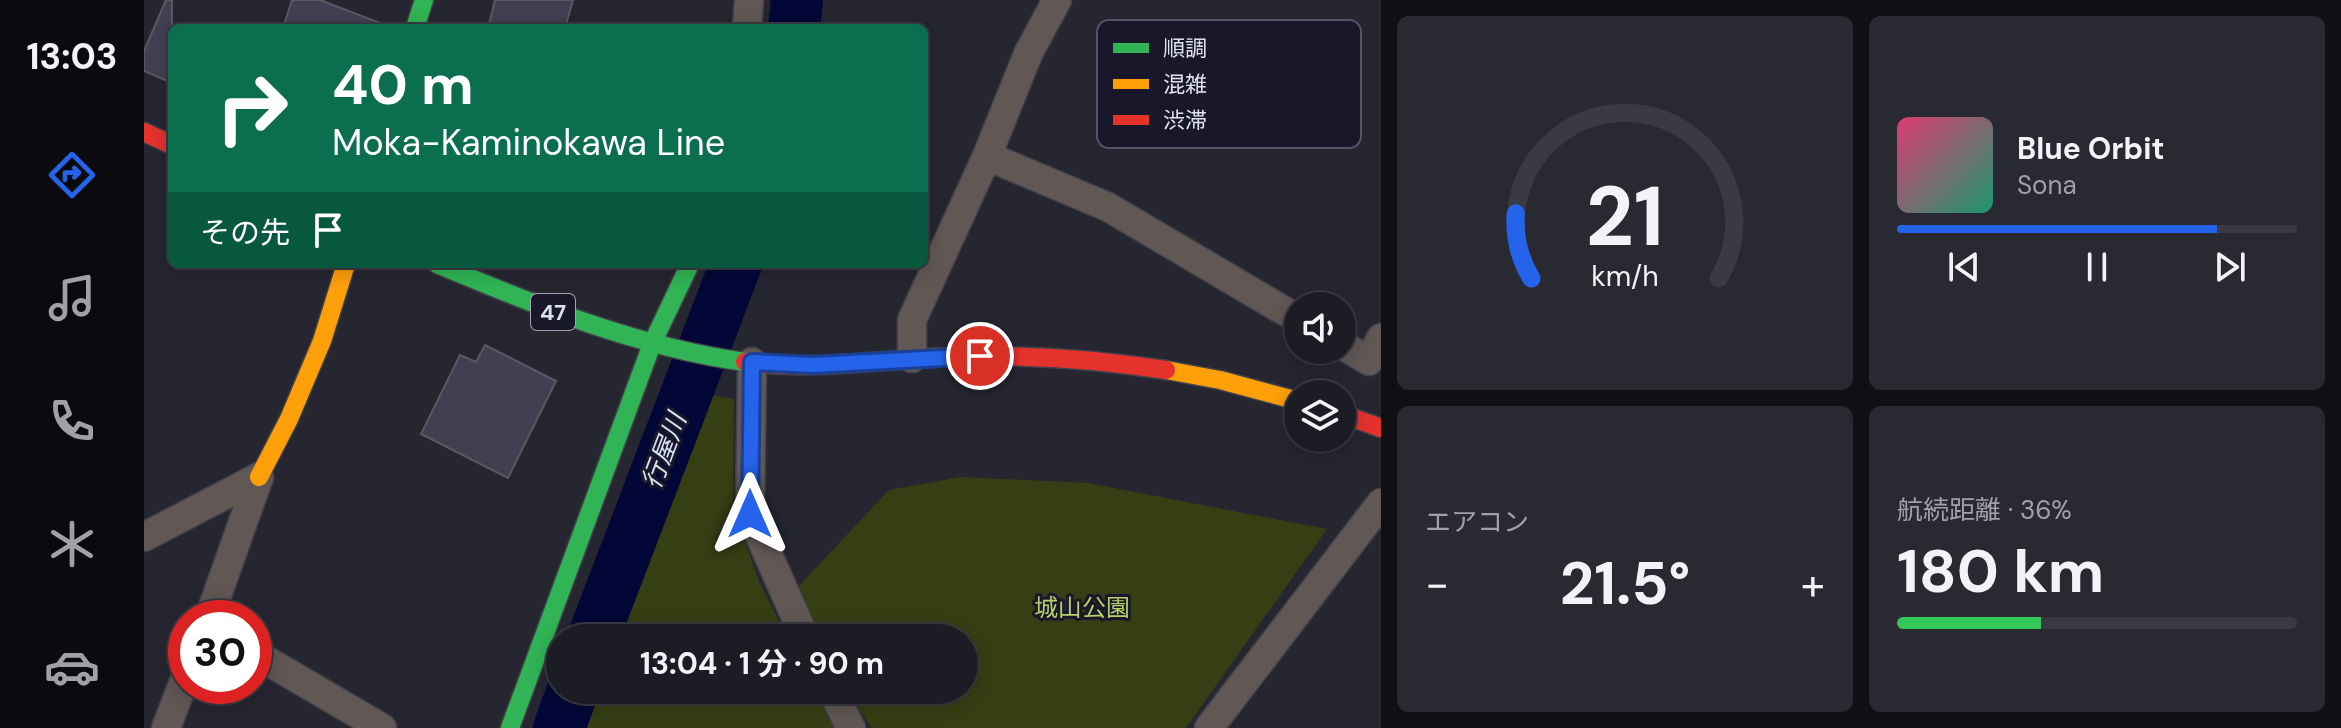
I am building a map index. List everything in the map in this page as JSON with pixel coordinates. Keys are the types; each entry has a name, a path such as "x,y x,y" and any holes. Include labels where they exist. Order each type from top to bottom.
{"main road":[{"path":"416,24 424,0"},
{"path":"144,132 168,143"},
{"path":"259,477 289,419 322,341 345,268"},
{"name":"47","path":"447,268 576,320 652,344 752,362 813,365 980,356 1070,359 1149,366 1228,381 1284,397"},
{"path":"510,728 652,344 688,268"},
{"path":"1356,419 1381,428"}],"street":[{"path":"747,24 749,0"},
{"path":"912,358 912,320 987,156 1028,54 1057,0"},
{"path":"987,156 1108,207 1284,311"},
{"path":"1356,353 1369,361 1381,338"},
{"path":"752,362 750,514 799,624"},
{"path":"144,537 259,477"},
{"path":"215,600 259,477"},
{"path":"1209,728 1381,503"},
{"path":"272,664 382,728"},
{"path":"166,728 175,704"},
{"path":"839,704 851,728"}],"green space":[{"path":"703,394 734,399 733,510 760,584 781,624 623,624"},
{"name":"城山公園","path":"961,477 1088,483 1327,529 1186,728 871,728 856,704 978,704 978,624 813,624 795,590 889,490"},
{"path":"595,704 821,704 834,728 587,728"}],"building":[{"path":"166,0 172,0 172,24 168,24 168,81 144,71 144,51"},
{"path":"292,0 320,0 383,24 284,24"},
{"path":"495,0 573,0 566,24 489,24"},
{"path":"485,345 556,381 508,478 421,434 460,355 476,362"}],"waterway":[{"name":"行屋川","path":"794,24 797,0"},
{"name":"行屋川","path":"598,624 734,268"},
{"name":"行屋川","path":"559,728 568,704"}],"traffic: fast":[{"path":"416,24 424,0"},
{"path":"447,268 550,310 626,335 745,362"},
{"path":"510,728 652,344 688,268"}],"traffic: slow":[{"path":"259,477 289,419 322,341 345,268"},
{"path":"1166,370 1284,397"}],"traffic: jam":[{"path":"144,132 168,143"},
{"path":"745,362 823,365 1006,356 1086,360 1166,370"},
{"path":"1356,419 1381,428"}],"route":[{"path":"750,514 752,362 813,365 980,356"}]}
